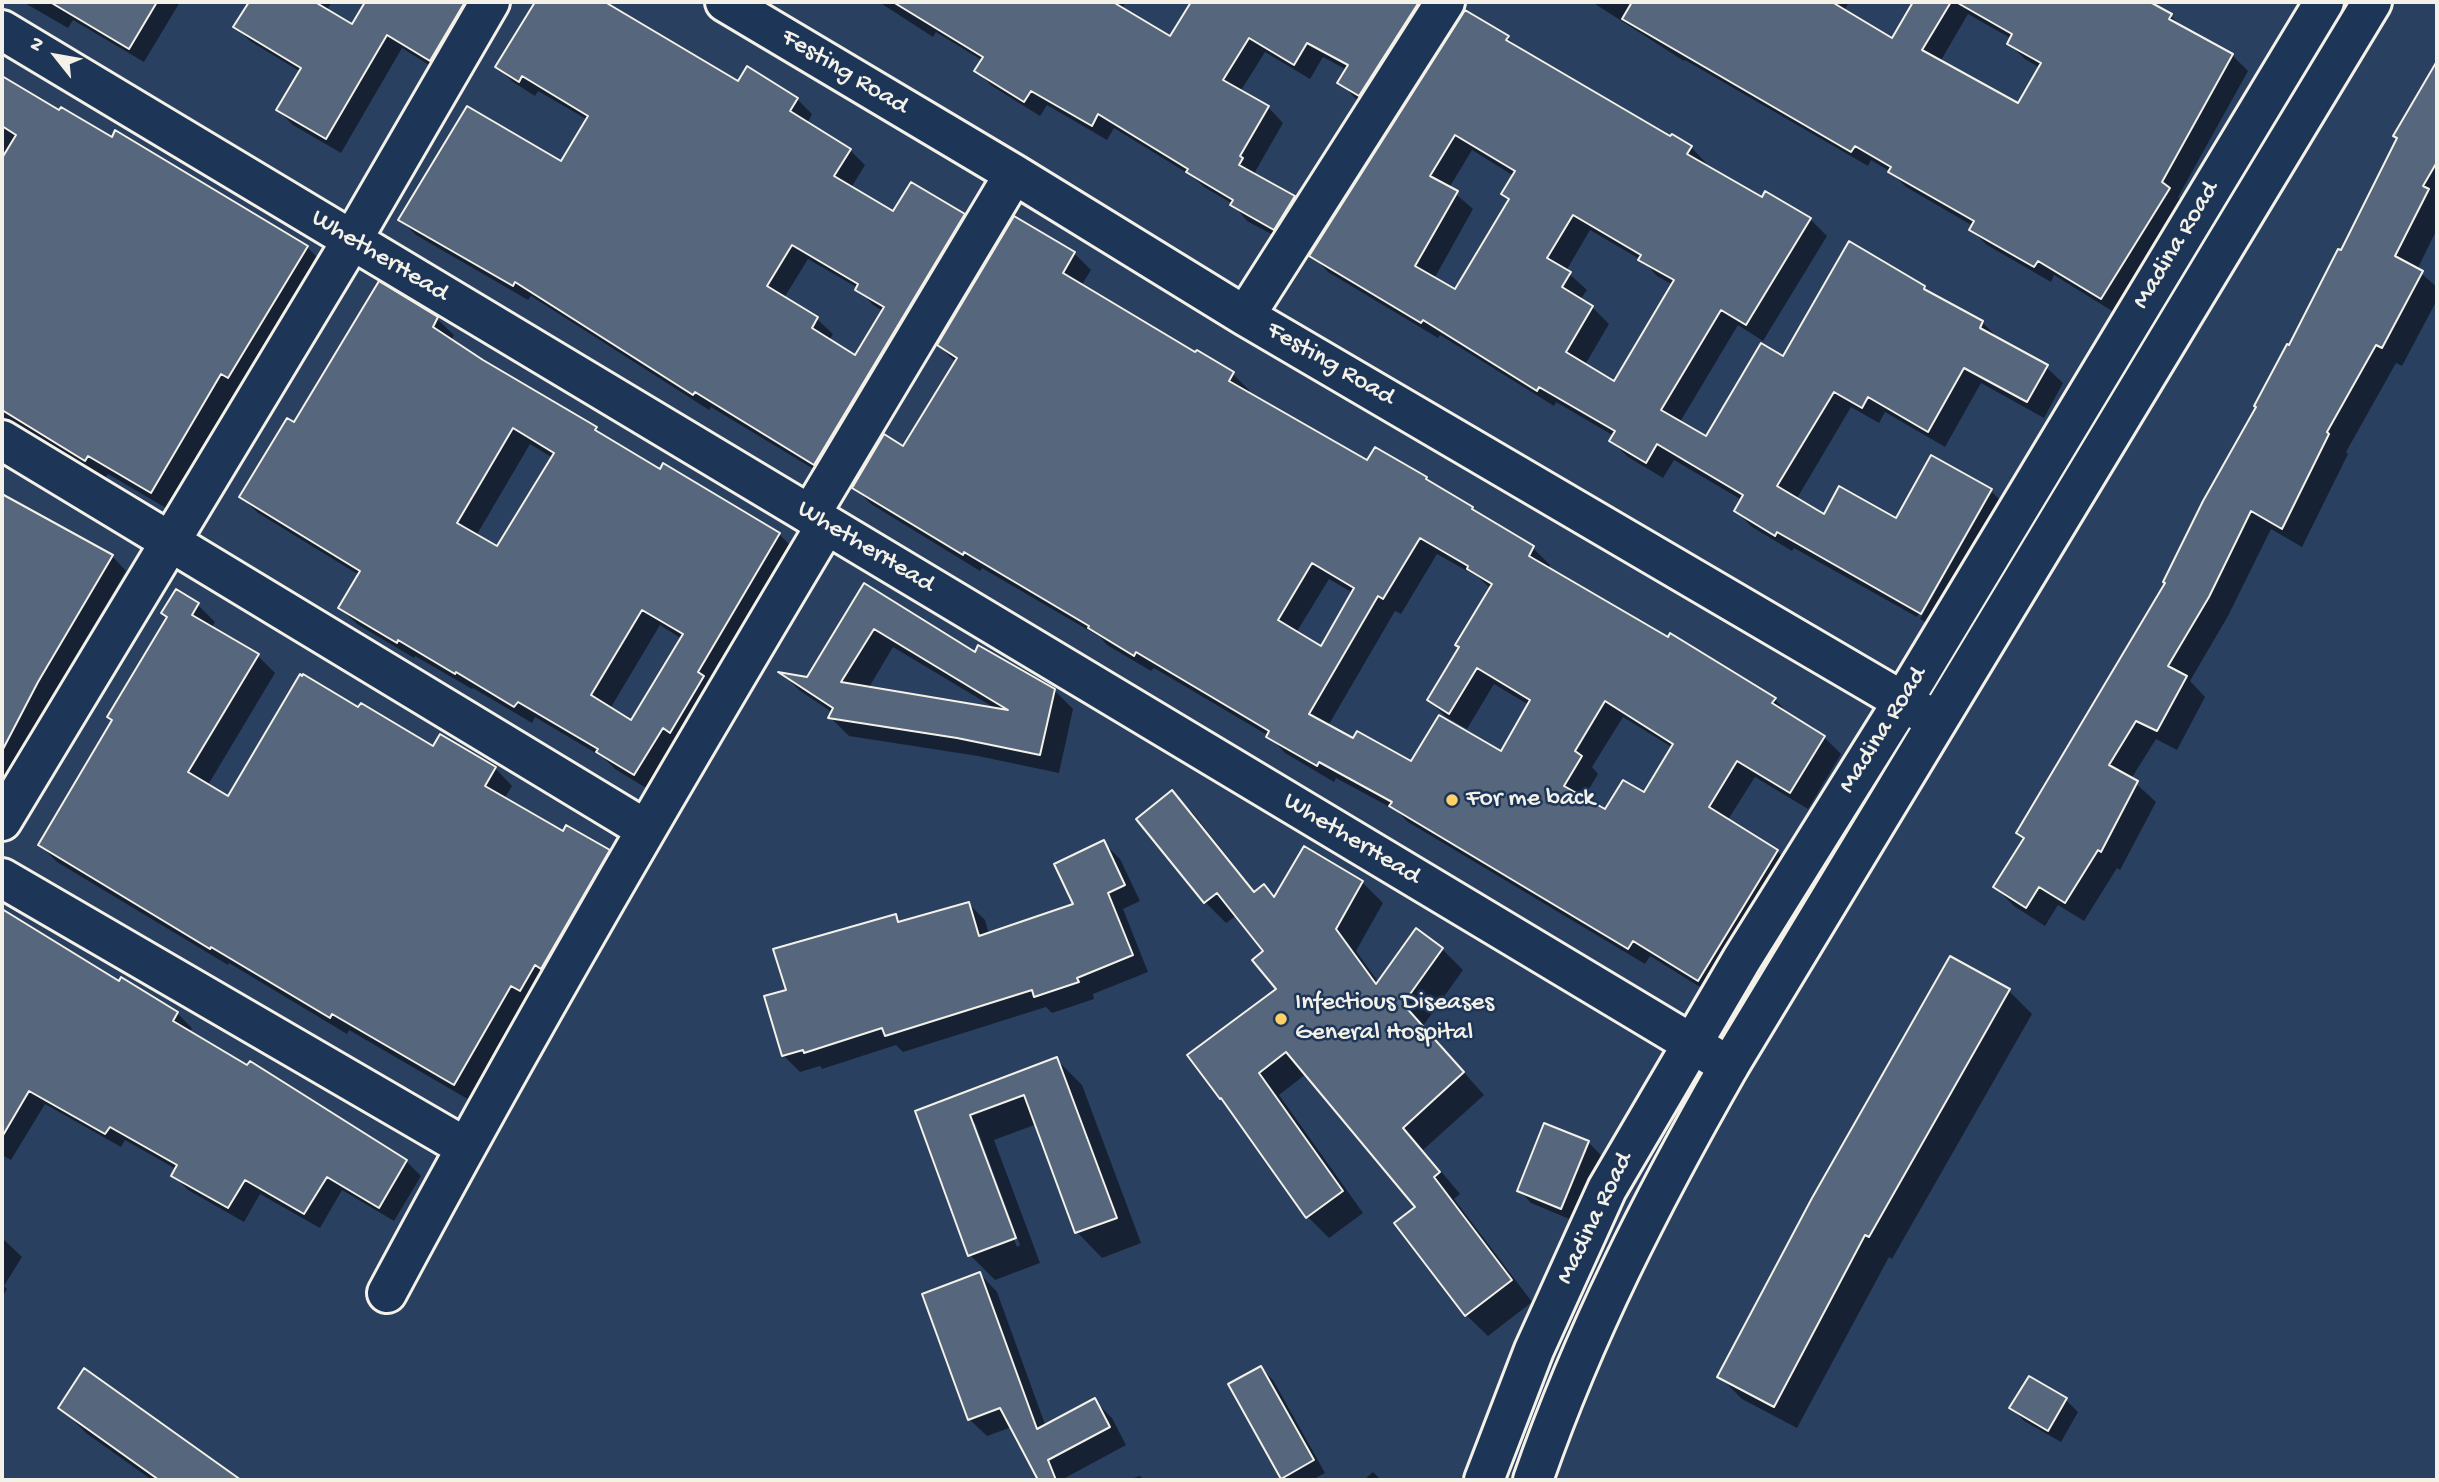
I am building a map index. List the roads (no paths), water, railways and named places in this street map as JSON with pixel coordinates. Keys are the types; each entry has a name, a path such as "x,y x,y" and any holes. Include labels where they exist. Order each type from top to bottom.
{"street":[{"path":"2,821 352,240 490,2"},
{"name":"Festing Road","path":"724,2 1014,174 1245,316 1938,722"},
{"path":"1245,316 1445,2"},
{"name":"Madina Road","path":"1484,1480 1534,1350 1607,1189 1742,959 1903,701 2324,2"},
{"name":"Madina Road","path":"1533,1480 1583,1350 1631,1245 1675,1161 1729,1066 2372,2"},
{"name":"WhetherHead","path":"2,30 1729,1066"},
{"path":"387,1293 465,1147 1014,174"},
{"path":"2112,355 2146,374"},
{"path":"2,440 645,829"},
{"path":"2,878 465,1147"}],"place":[{"name":"For me back","path":"1452,800"},
{"name":"Infectious Diseases General Hospital","path":"1281,1019"}]}
